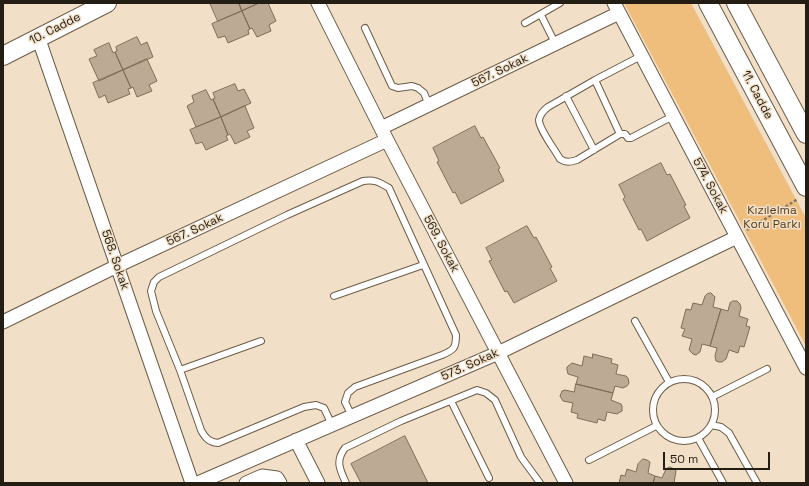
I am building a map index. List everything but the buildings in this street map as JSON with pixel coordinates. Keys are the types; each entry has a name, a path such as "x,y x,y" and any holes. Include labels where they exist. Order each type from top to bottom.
{"main road":[{"name":"10. Cadde","path":"3,56 107,3"},
{"name":"11. Cadde","path":"708,3 803,192"},
{"name":"11. Cadde","path":"736,3 806,134"}],"street":[{"name":"569. Sokak","path":"318,3 384,134 566,483"},
{"name":"567. Sokak","path":"3,322 384,134 429,105 555,43 616,8"},
{"name":"574. Sokak","path":"616,8 806,368"},
{"name":"568. Sokak","path":"38,38 192,483"},
{"name":"573. Sokak","path":"198,483 498,353 737,237"},
{"path":"296,440 318,483"},
{"path":"246,483 262,476 277,478 280,483"}],"lane":[{"path":"525,23 560,3"},
{"path":"541,15 555,43"},
{"path":"365,28 392,86 398,88 412,86 418,88 424,93 429,105"},
{"path":"641,56 566,96 543,111 539,118 540,125 560,159 564,162 570,162 594,150 620,134 625,134 628,138 631,138 673,116"},
{"path":"595,80 620,134"},
{"path":"566,96 594,150"},
{"path":"332,425 324,408 316,405 304,407 218,443 212,442 206,438 201,430 180,370 156,311 151,291 154,282 159,277 287,215 362,181 372,179 389,188 423,265 456,334 456,344 452,351 354,387 348,393 345,402 352,416"},
{"path":"334,296 423,265"},
{"path":"635,321 669,382"},
{"path":"180,370 261,341"},
{"path":"712,397 767,369"},
{"path":"681,379 694,380 705,387 712,397 715,409 714,417 706,432 698,438 684,442 676,441 668,438 656,426 653,419 653,403 660,389 669,382 681,379"},
{"path":"346,483 340,471 339,462 340,454 345,448 401,422 477,390 486,393 495,400 521,457 540,483"},
{"path":"451,401 489,478"},
{"path":"711,425 721,427 729,433 757,483"},
{"path":"589,460 656,426"},
{"path":"698,438 723,483"}],"path":[{"path":"737,237 803,192"}],"green space":[{"name":"Kızılelma Koru Parkı","path":"624,3 691,3 806,218 806,346"}]}
